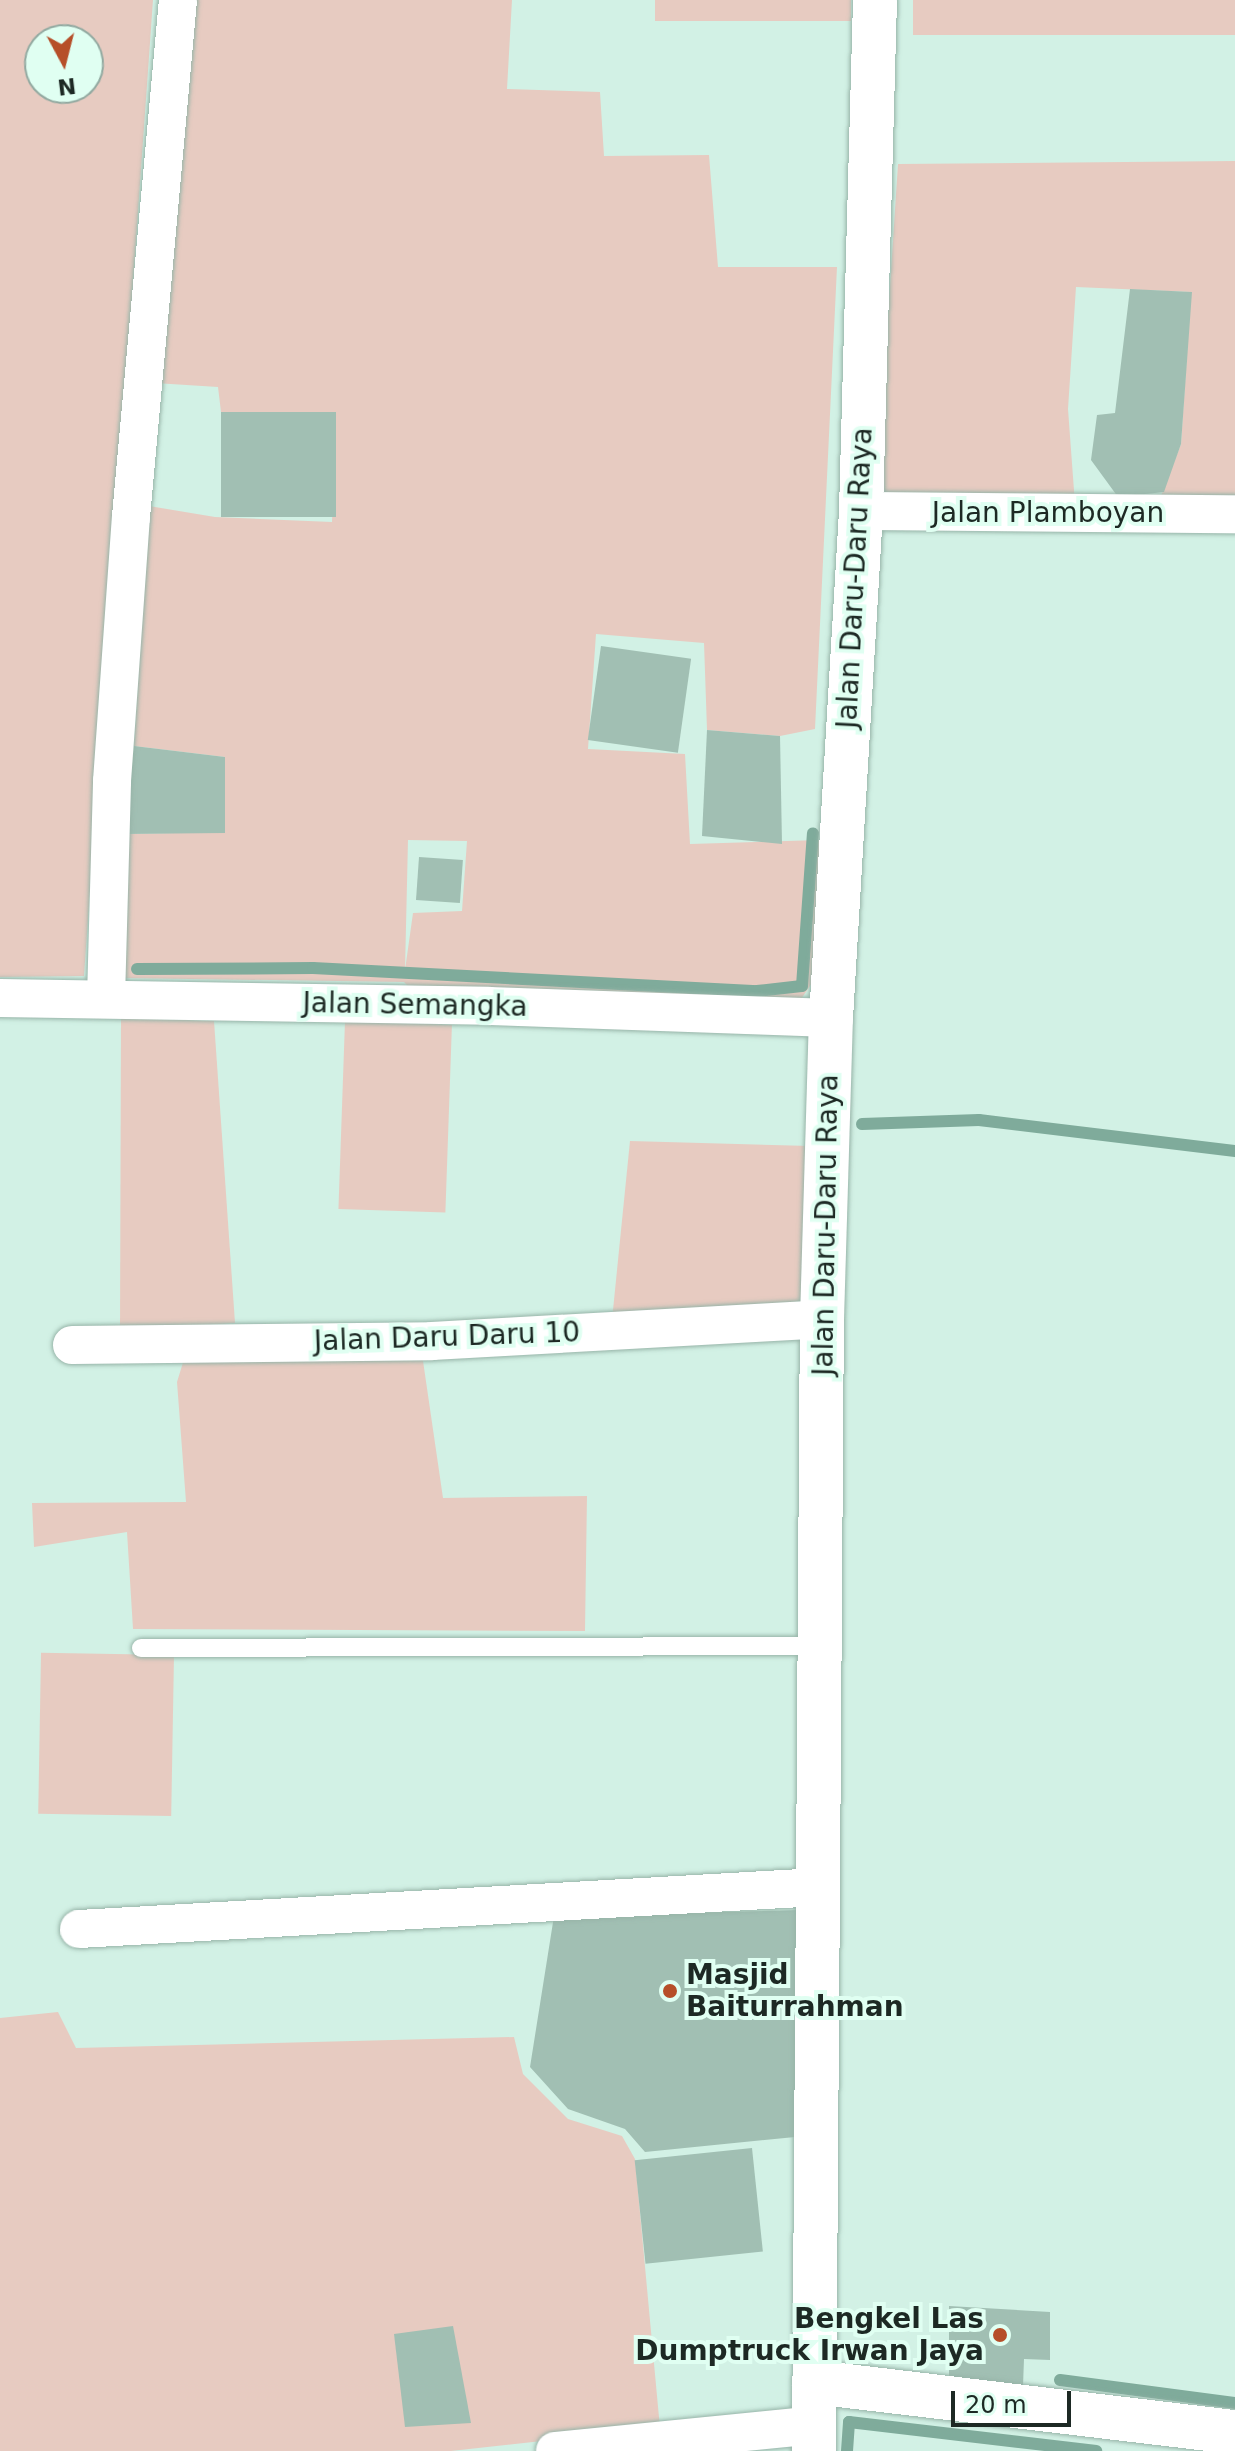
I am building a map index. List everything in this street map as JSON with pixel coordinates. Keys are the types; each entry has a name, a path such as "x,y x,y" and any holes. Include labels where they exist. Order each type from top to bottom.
{"main road":[{"name":"Jalan Daru-Daru Raya","path":"814,2419 822,1319 831,1018 861,511 875,0"},
{"path":"814,2419 1235,2432"}],"street":[{"path":"106,998 123,625 178,0"},
{"name":"Jalan Plamboyan","path":"861,511 1235,514"},
{"name":"Jalan Semangka","path":"0,998 106,998 831,1018"},
{"name":"Jalan Daru Daru 10","path":"72,1345 432,1341 822,1319"},
{"path":"79,1929 819,1887"},
{"path":"555,2451 814,2419"}],"lane":[{"path":"141,1648 822,1646"}],"shaded area":[{"path":"0,0 153,0 84,976 0,977"},
{"path":"191,0 512,0 507,89 600,92 604,156 709,155 718,267 837,267 815,729 780,736 707,730 704,643 596,634 588,749 685,754 690,844 820,840 812,983 799,1002 409,987 404,982 123,978 124,834 225,832 225,757 134,746 149,506 215,517 332,522 336,412 221,412 218,387 155,383","holes":["408,840 467,841 462,911 413,913 405,970"]},
{"path":"655,0 851,0 851,21 655,21"},
{"path":"913,0 1235,0 1235,35 913,35"},
{"path":"1235,161 1235,506 1156,509 1181,444 1191,292 1076,287 1068,409 1075,504 876,501 898,164"},
{"path":"121,1018 214,1021 235,1323 120,1331"},
{"path":"345,1021 452,1025 445,1213 338,1209"},
{"path":"630,1141 811,1146 806,1310 612,1320"},
{"path":"422,1354 443,1498 587,1496 585,1631 133,1629 127,1532 34,1547 32,1503 186,1502 177,1382 185,1356"},
{"path":"41,1653 174,1655 171,1816 38,1814"},
{"path":"58,2012 76,2048 514,2037 523,2074 568,2119 622,2136 635,2159 660,2428 451,2451 0,2451 0,2018"}],"building":[{"path":"1130,289 1192,292 1181,444 1164,492 1118,497 1091,460 1097,415 1115,413"},
{"path":"221,412 336,412 336,517 221,517"},
{"path":"601,646 691,659 678,753 588,740"},
{"path":"707,730 780,736 782,844 702,836"},
{"path":"134,746 225,757 225,833 124,834"},
{"path":"419,857 463,860 460,903 416,900"},
{"name":"Masjid Baiturrahman","path":"800,1910 795,2137 645,2152 625,2129 568,2109 530,2067 554,1916"},
{"path":"752,2148 763,2251 646,2264 635,2160"},
{"name":"Bengkel Las Dumptruck Irwan Jaya","path":"949,2306 1050,2312 1050,2360 1024,2359 1023,2386 949,2379"},
{"path":"453,2326 471,2423 405,2427 394,2334"}],"waterway":[{"path":"137,969 313,968 757,991 802,986 813,833"},
{"path":"862,1124 979,1120 1235,1151"},
{"path":"1060,2380 1235,2403"},
{"path":"847,2451 849,2422 1096,2451"}],"place":[{"name":"Masjid Baiturrahman","path":"670,1991"},
{"name":"Bengkel Las Dumptruck Irwan Jaya","path":"1000,2335"}]}
